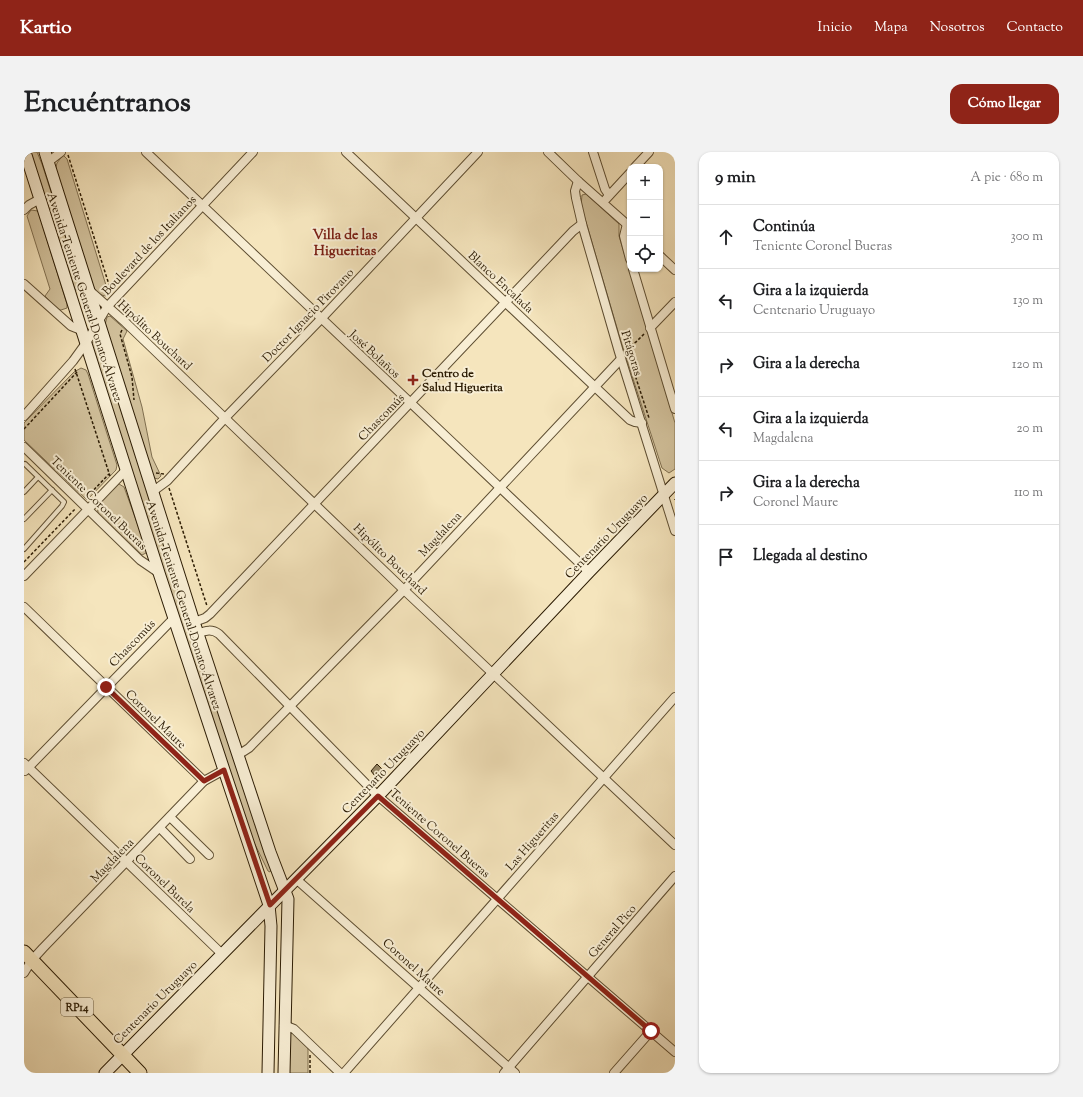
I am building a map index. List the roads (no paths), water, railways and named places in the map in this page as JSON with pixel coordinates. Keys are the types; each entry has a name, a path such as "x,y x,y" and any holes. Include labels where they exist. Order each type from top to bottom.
{"main road":[{"name":"Avenida Teniente General Donato Álvarez","path":"25,152 159,573 270,905 271,926 268,1073"},
{"name":"Avenida Teniente General Donato Álvarez","path":"46,157 194,622 270,852 285,890 288,906 284,1073"},
{"name":"Centenario Uruguayo","path":"104,1073 378,796 589,572 671,498 675,483"},
{"name":"RP14","path":"28,956 140,1073"}],"street":[{"path":"46,157 61,152"},
{"name":"José Bolaños","path":"146,152 589,572"},
{"name":"Boulevard de los Italianos","path":"24,416 73,361 86,343 107,307 253,152"},
{"name":"Blanco Encalada","path":"346,152 630,420 642,423"},
{"name":"Doctor Ignacio Pirovano","path":"152,492 167,481 478,152"},
{"path":"548,152 627,225"},
{"path":"593,152 605,190 610,195"},
{"path":"638,164 649,152"},
{"path":"603,202 627,176"},
{"name":"Pitágoras","path":"578,181 575,192 582,224 620,355 642,423 671,498 675,531"},
{"path":"24,210 40,199"},
{"name":"Chascomús","path":"194,622 208,616 573,231 582,224"},
{"path":"627,227 625,230 625,241 627,248"},
{"path":"663,259 675,270"},
{"path":"634,272 675,409"},
{"path":"24,284 71,326 81,330"},
{"name":"Hipólito Bouchard","path":"89,290 125,322 404,590 675,845"},
{"path":"650,328 675,302"},
{"name":"Magdalena","path":"238,755 249,748 404,590 595,386 620,355"},
{"name":"Teniente Coronel Bueras","path":"24,447 140,560 159,573"},
{"path":"24,576 126,470"},
{"name":"Coronel Maure","path":"24,607 204,781"},
{"path":"198,634 205,630 211,630 208,616"},
{"name":"Chascomús","path":"25,767 174,618"},
{"name":"Teniente Coronel Bueras","path":"211,630 219,634 378,796 675,1052"},
{"name":"Las Higueritas","path":"344,1073 675,697"},
{"name":"Coronel Burela","path":"25,767 221,954"},
{"name":"Magdalena","path":"24,973 28,956 126,862 204,781 224,770"},
{"path":"170,817 209,855"},
{"path":"160,828 190,859"},
{"name":"General Pico","path":"509,1071 587,977 675,876"},
{"name":"Coronel Maure","path":"296,879 419,988 509,1071"},
{"path":"284,1025 294,1029 340,1073"},
{"path":"614,1073 651,1031"}],"lane":[{"path":"24,549 64,504 62,499 24,464 32,455"},
{"path":"24,492 38,477"},
{"path":"24,520 52,490"}],"place":[{"name":"Centro de Salud Higuerita","path":"413,380"}],"district":[{"name":"Villa de las Higueritas","path":"345,242"}]}
